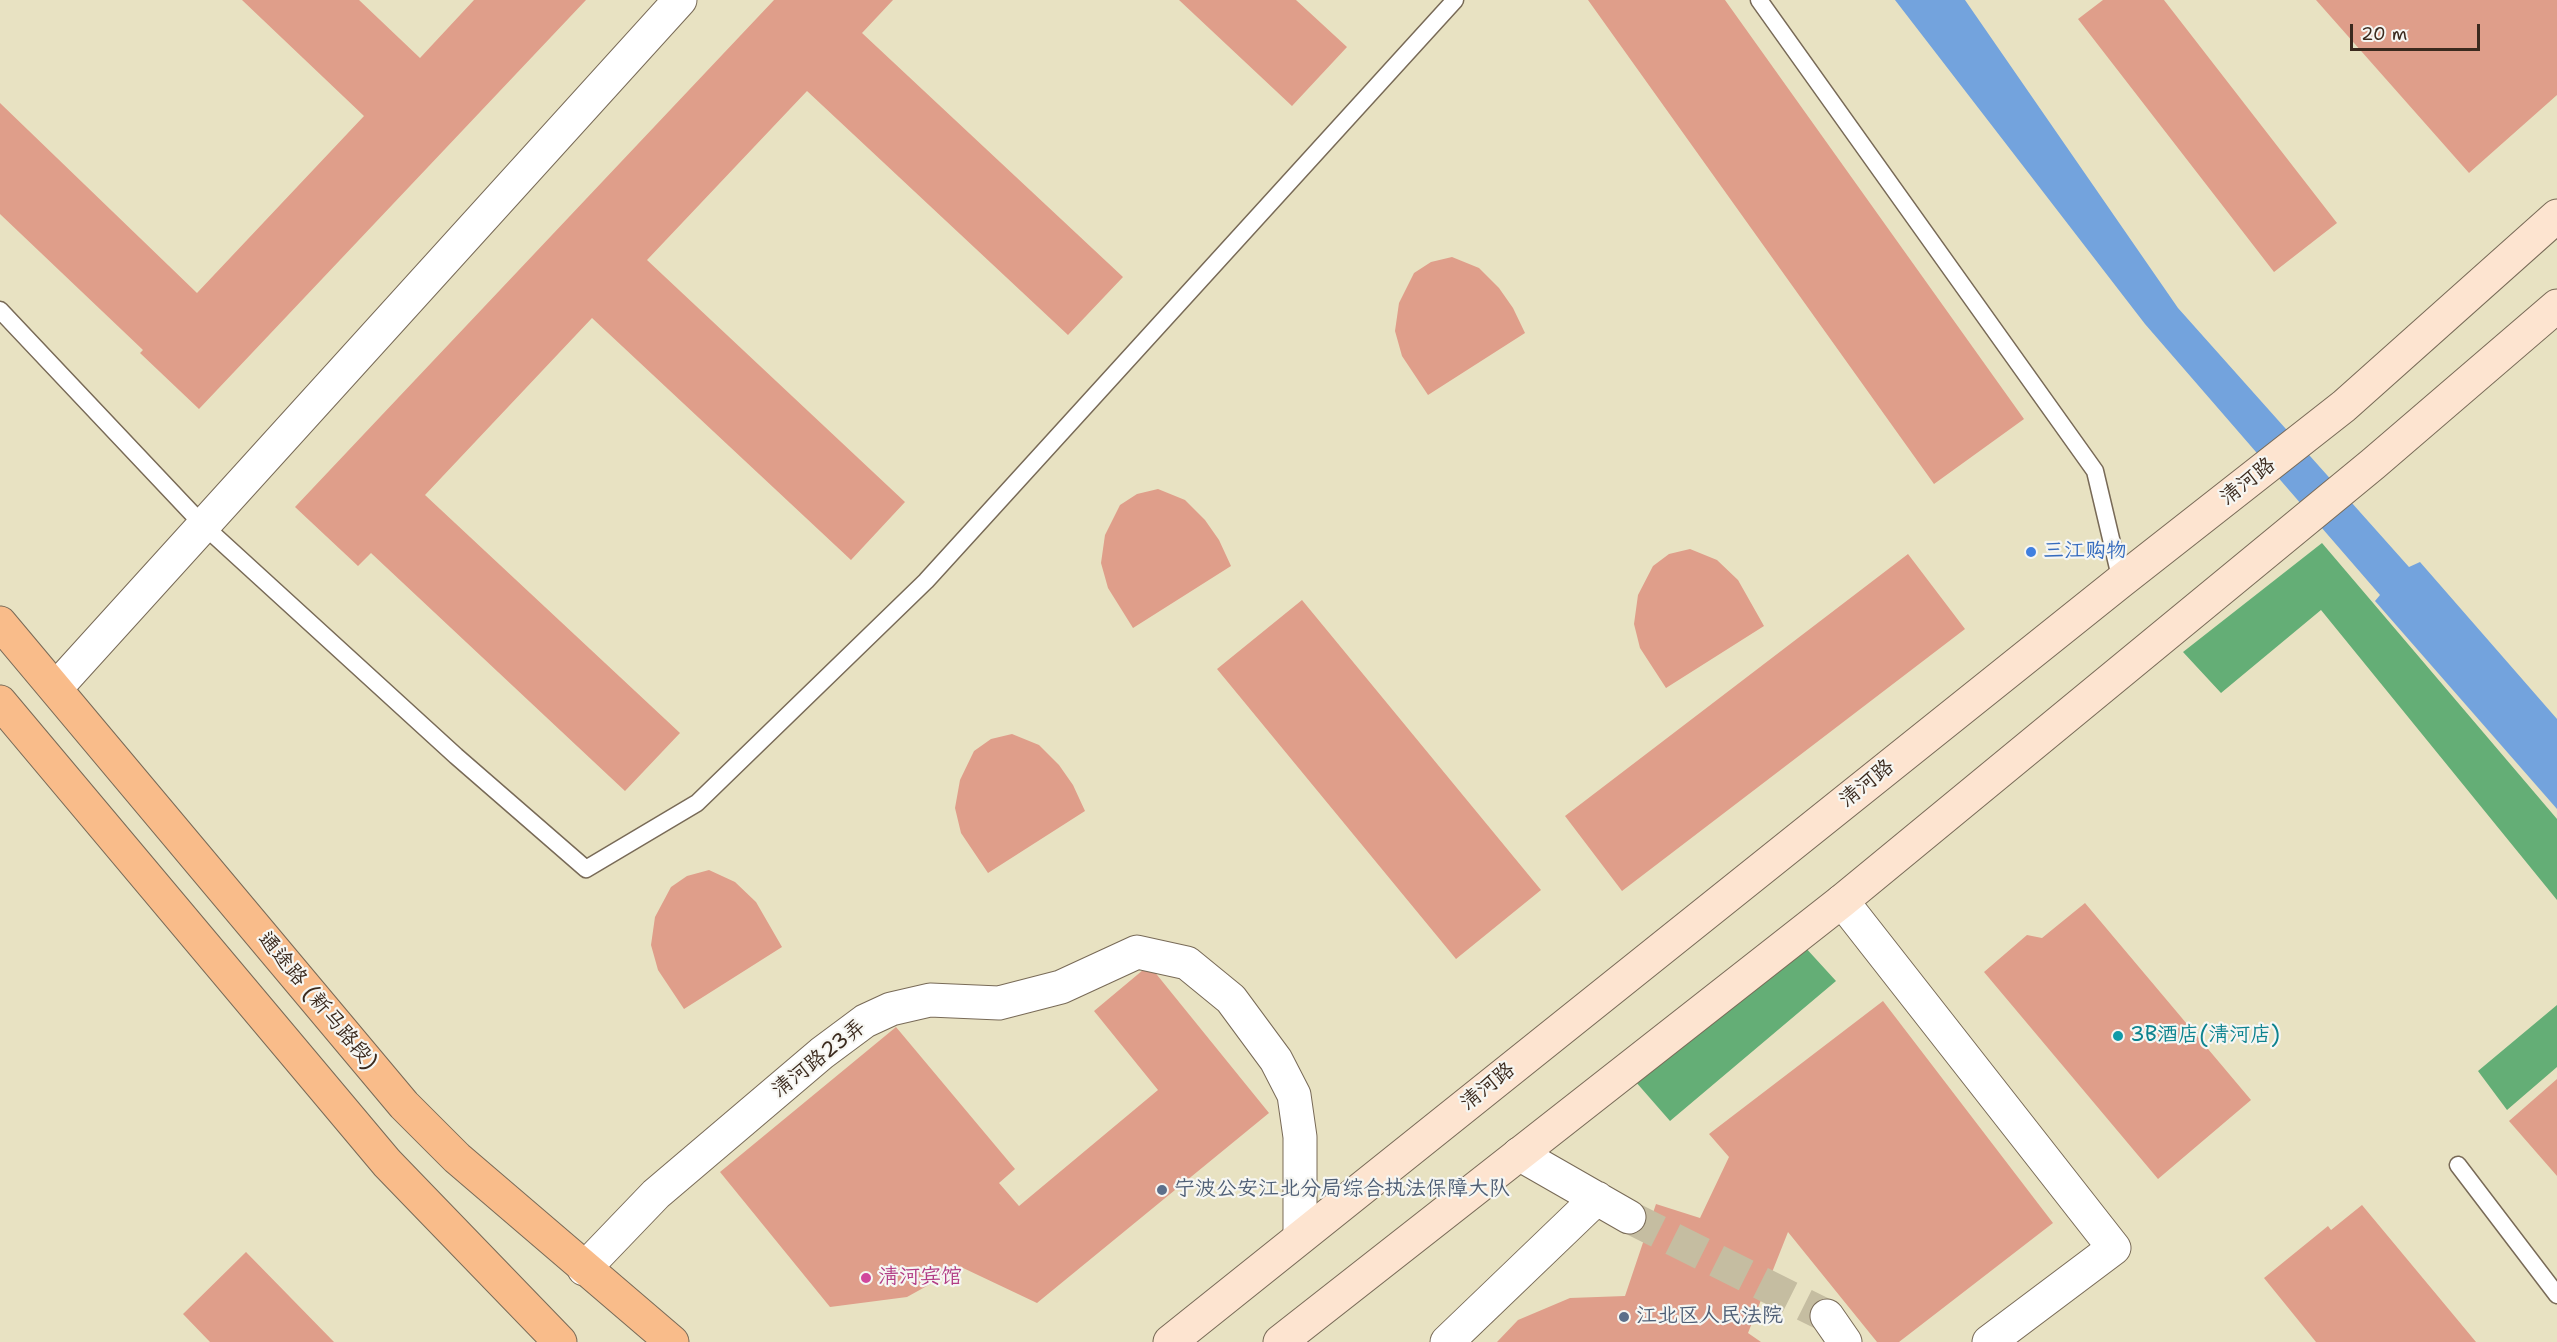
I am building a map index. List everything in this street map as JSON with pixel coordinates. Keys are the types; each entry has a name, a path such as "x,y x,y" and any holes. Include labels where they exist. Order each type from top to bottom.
{"main road":[{"name":"清河路","path":"1170,1342 2121,581 2344,406 2557,216"},
{"path":"1280,1342 1842,901 2302,520 2373,464 2557,306"},
{"name":"通途路 (新马路段)","path":"0,622 404,1105 457,1158 672,1342"},
{"path":"0,702 387,1163 543,1331 560,1342"}],"street":[{"path":"56,688 680,0"},
{"path":"1842,901 2114,1248 1989,1342"},
{"name":"清河路23弄","path":"584,1269 656,1194 822,1053 865,1021 891,1010 930,1000 999,1004 1061,987 1137,952 1187,963 1231,999 1276,1060 1294,1095 1300,1137 1300,1237"},
{"path":"1519,1154 1629,1217"},
{"path":"1447,1342 1597,1198"}],"lane":[{"path":"0,310 203,525 456,756 586,869 697,802 926,581 1455,0"},
{"path":"1759,0 2095,471 2121,581"},
{"path":"2458,1165 2557,1295"}],"green space":[{"path":"2322,543 2557,819 2557,900 2321,610 2221,693 2183,652"},
{"path":"1804,946 1836,981 1670,1121 1635,1081"},
{"path":"2557,1005 2557,1067 2507,1110 2478,1071"}],"water":[{"path":"1895,0 1965,0 2178,308 2409,567 2420,562 2557,719 2557,809 2375,601 2380,595 2145,324"}],"building":[{"path":"242,0 359,0 420,58 474,0 586,0 199,409 140,353 143,350 0,214 0,103 197,293 364,116"},
{"path":"774,0 893,0 862,33 1123,277 1068,335 807,91 647,260 905,502 851,560 592,318 425,495 680,733 625,791 371,553 358,566 295,507"},
{"path":"1179,0 1296,0 1347,47 1292,106"},
{"path":"1588,0 1725,0 2024,419 1934,484"},
{"path":"2103,0 2164,0 2337,223 2274,272 2078,19"},
{"path":"2316,0 2557,0 2557,95 2469,173"},
{"path":"1452,257 1479,268 1499,288 1513,308 1525,333 1428,395 1402,356 1395,331 1399,303 1414,273 1431,262"},
{"path":"1158,489 1185,500 1205,520 1219,540 1231,566 1133,628 1108,588 1101,563 1105,535 1120,505 1137,494"},
{"path":"1690,549 1717,560 1738,580 1764,626 1666,688 1640,648 1634,624 1638,595 1653,566 1669,554"},
{"path":"1908,554 1965,629 1622,891 1565,816"},
{"path":"1302,600 1541,890 1456,959 1217,669"},
{"path":"1012,734 1039,745 1059,765 1073,785 1085,811 988,873 961,833 955,808 960,780 974,751 991,739"},
{"path":"709,870 735,882 756,902 782,947 684,1009 658,970 651,945 655,917 671,887 687,876"},
{"name":"3B酒店(清河店)","path":"2085,903 2251,1100 2158,1179 1984,972 2027,935 2042,938"},
{"path":"1149,965 1269,1113 1037,1303 961,1267 907,1297 830,1307 720,1172 896,1027 1015,1169 999,1183 1019,1206 1158,1090 1094,1011"},
{"path":"1883,1001 2053,1223 1899,1342 1877,1342 1788,1232 1748,1333 1761,1342 1497,1342 1518,1320 1570,1298 1625,1296 1656,1204 1700,1218 1729,1157 1709,1134"},
{"path":"2557,1079 2557,1176 2509,1121"},
{"path":"2362,1205 2476,1342 2316,1342 2264,1278 2328,1226 2331,1230"},
{"path":"246,1252 334,1342 210,1342 183,1314"}],"tunnel":[{"path":"1629,1217 1827,1316"}],"place":[{"name":"三江购物","path":"2031,552"},
{"name":"3B酒店(清河店)","path":"2118,1036"},
{"name":"宁波公安江北分局综合执法保障大队","path":"1162,1190"},
{"name":"清河宾馆","path":"866,1278"},
{"name":"江北区人民法院","path":"1624,1317"}]}
